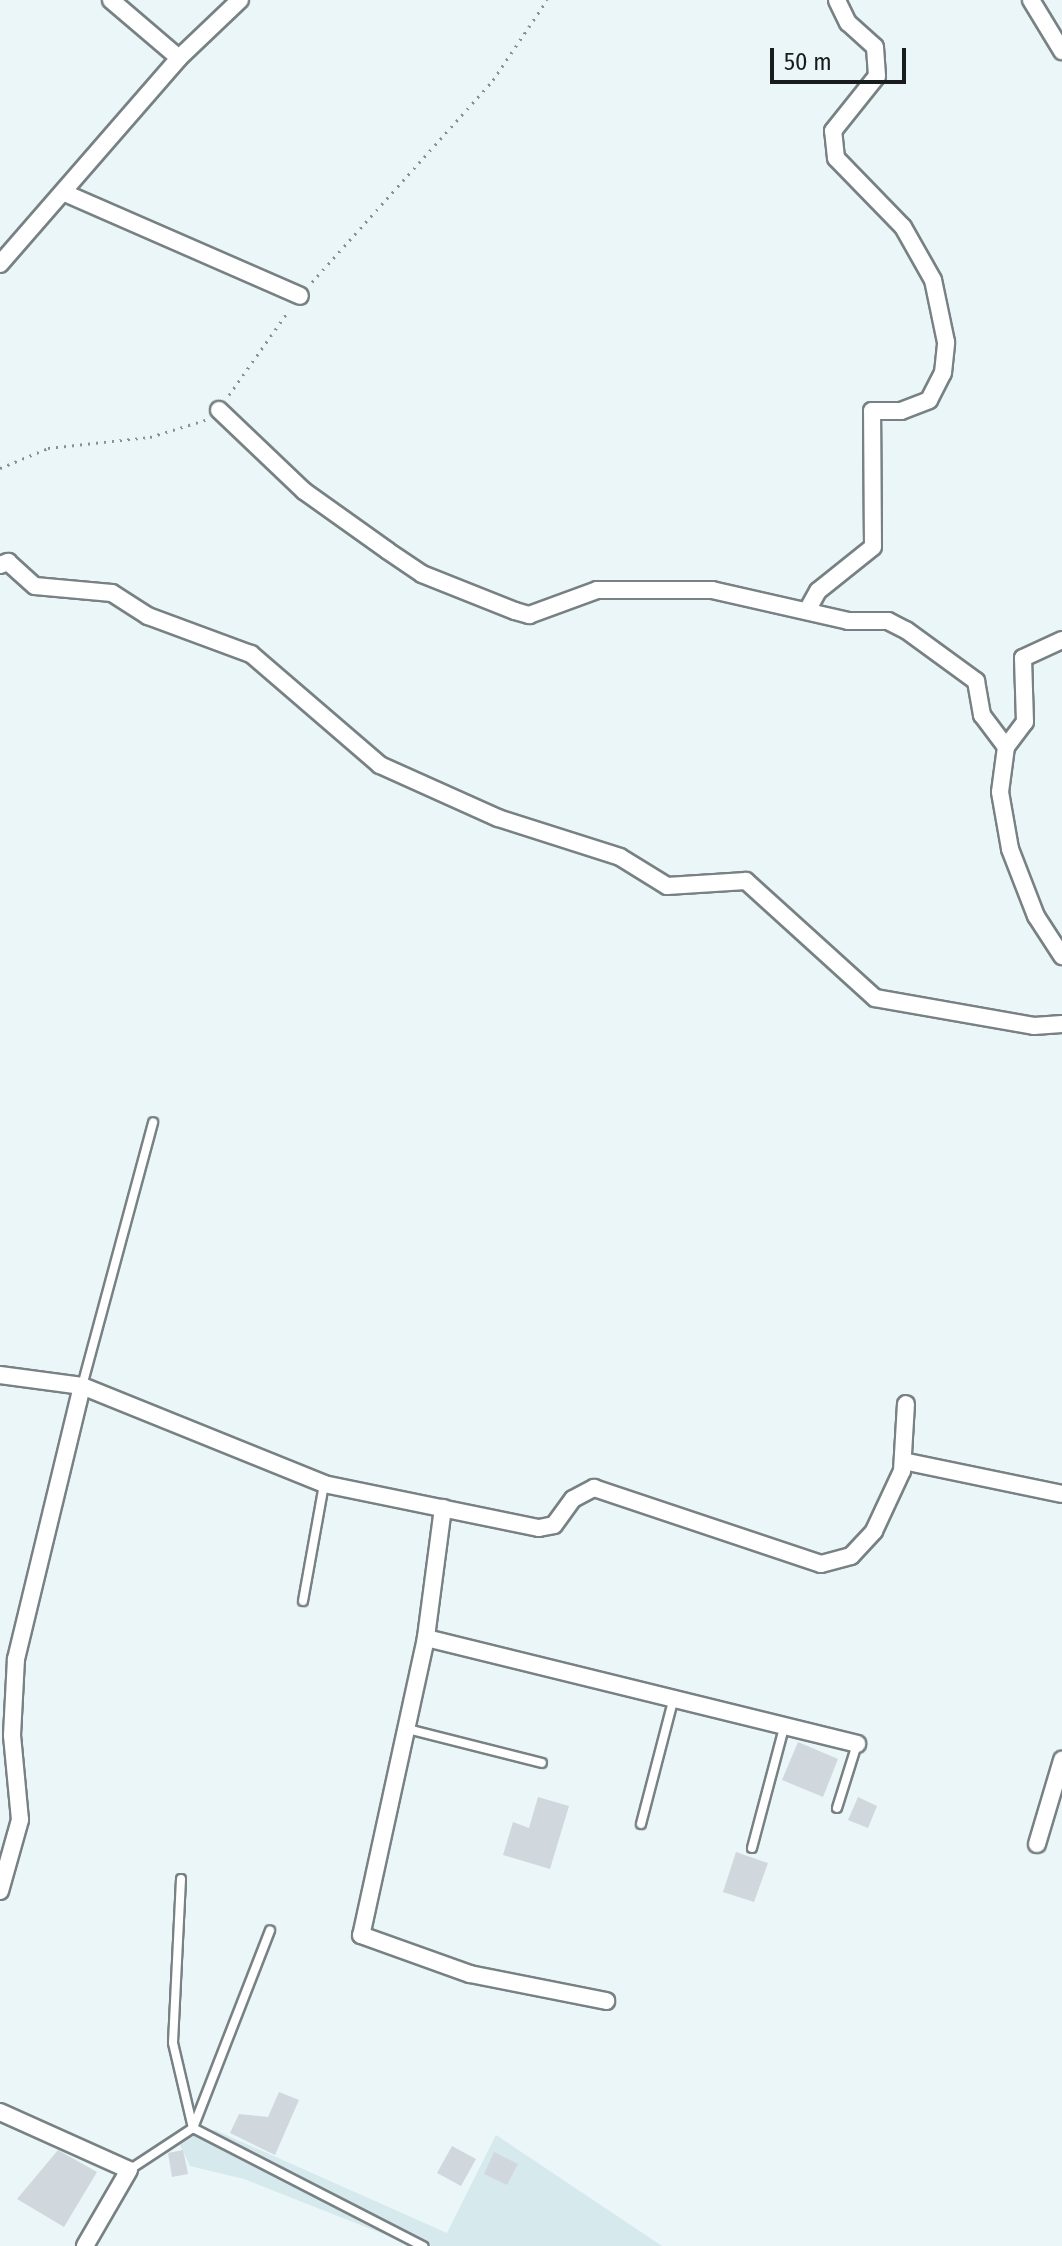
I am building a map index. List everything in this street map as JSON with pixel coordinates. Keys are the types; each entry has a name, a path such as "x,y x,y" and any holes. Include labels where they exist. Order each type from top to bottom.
{"street":[{"path":"111,0 179,58"},
{"path":"808,609 818,591 873,547 872,411 901,411 929,400 943,373 946,342 933,280 903,227 836,158 833,131 877,76 875,47 848,23 837,0"},
{"path":"1031,0 1062,51"},
{"path":"0,264 67,194 179,58 234,2"},
{"path":"67,194 300,296"},
{"path":"219,410 304,491 422,574 529,615 582,593 620,588 712,590 808,609 848,621 888,621 906,630 976,681 982,715 1006,747"},
{"path":"0,565 8,562 35,586 112,593 148,616 251,654 380,765 498,818 620,857 667,886 746,881 875,998 1034,1026 1062,1024"},
{"path":"1062,640 1023,658 1025,722 1006,747 999,765 1006,836 1036,916 1062,956"},
{"path":"0,1375 82,1386 324,1484 539,1528 554,1525 573,1499 594,1488 830,1564 851,1556 874,1531 903,1461 906,1404"},
{"path":"0,1891 20,1820 6,1733 33,1573 82,1386"},
{"path":"903,1461 1062,1494"},
{"path":"443,1508 426,1638 361,1935 470,1974 606,2001"},
{"path":"426,1638 675,1695 857,1744"},
{"path":"1037,1844 1062,1760"},
{"path":"0,2112 129,2170 85,2246"}],"lane":[{"path":"82,1386 153,1122"},
{"path":"303,1601 324,1484"},
{"path":"641,1824 675,1695"},
{"path":"752,1848 785,1724"},
{"path":"408,1729 542,1763"},
{"path":"837,1808 857,1744"},
{"path":"181,1879 173,2043 193,2128 423,2246"},
{"path":"129,2170 193,2128 270,1931"}],"shaded area":[{"path":"215,2130 447,2233 496,2135 662,2246 414,2246 244,2179 190,2166 175,2135"}],"building":[{"path":"798,1742 838,1759 823,1797 782,1780"},
{"path":"538,1797 569,1806 550,1869 503,1855 513,1822 529,1828"},
{"path":"858,1797 877,1806 868,1828 848,1820"},
{"path":"736,1852 768,1863 754,1902 723,1892"},
{"path":"279,2092 299,2100 275,2155 230,2133 239,2114 268,2117"},
{"path":"452,2146 476,2159 461,2186 437,2173"},
{"path":"58,2150 97,2172 64,2227 17,2199"},
{"path":"183,2150 188,2174 172,2177 168,2153"},
{"path":"494,2152 518,2164 507,2185 484,2174"}]}
